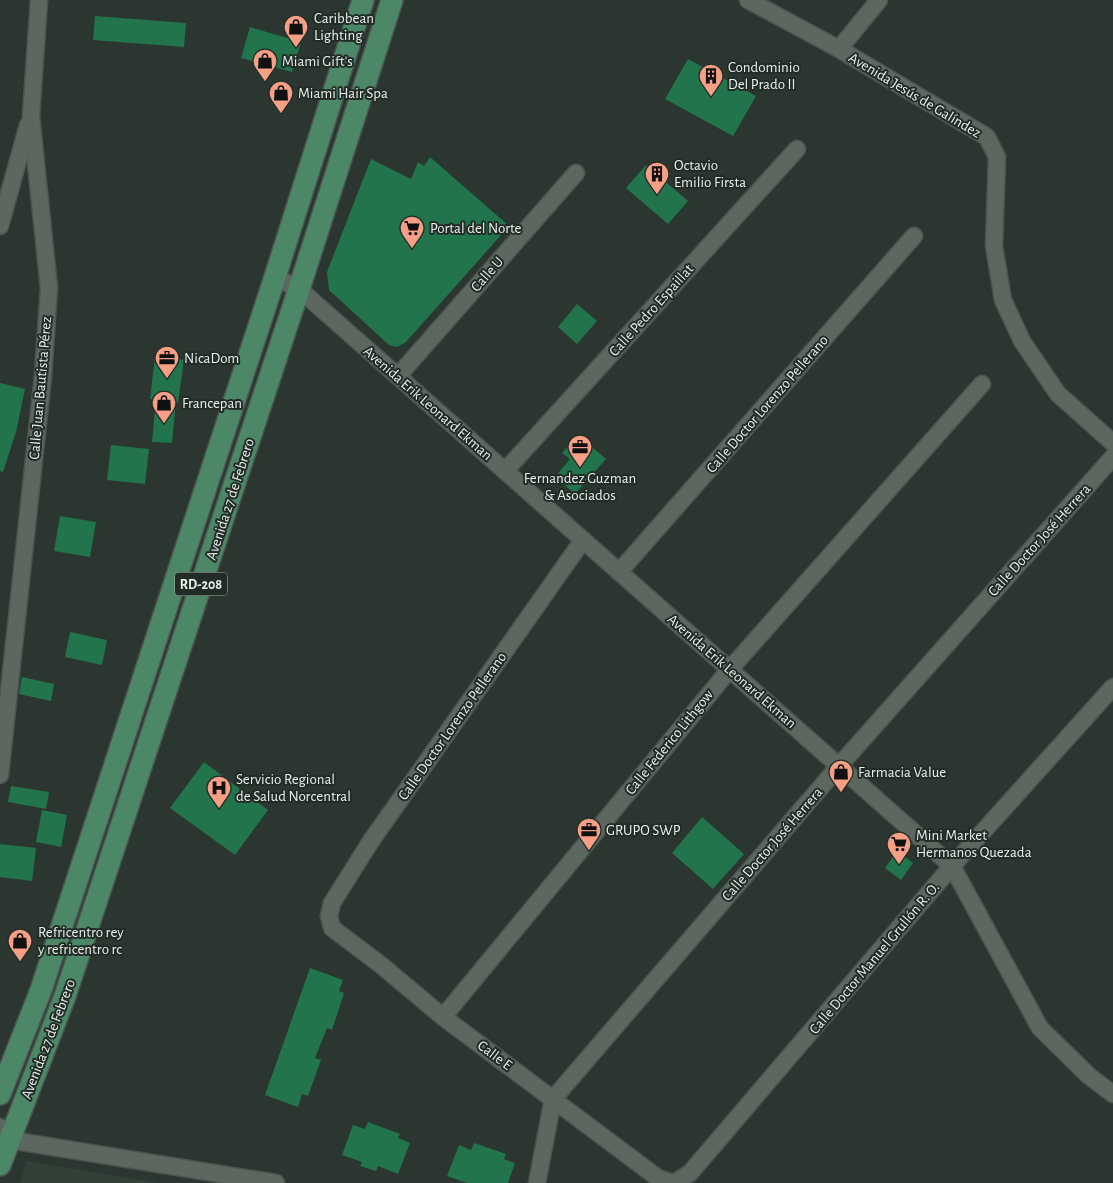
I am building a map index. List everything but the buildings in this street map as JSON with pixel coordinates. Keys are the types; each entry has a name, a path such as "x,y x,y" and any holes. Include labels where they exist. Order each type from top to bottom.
{"main road":[{"name":"Avenida 27 de Febrero","path":"0,1094 41,990 275,277 363,0"},
{"name":"Avenida 27 de Febrero","path":"0,1165 5,1133 68,987 299,289 392,0"}],"street":[{"name":"Calle Juan Bautista Pérez","path":"0,775 43,376 49,288 31,116 39,0"},
{"name":"Avenida Jesús de Galíndez","path":"748,0 839,49 987,137 997,157 994,246 1003,300 1022,341 1058,394 1113,443"},
{"path":"839,49 879,0"},
{"path":"0,226 31,116"},
{"name":"Calle Pedro Espaillat","path":"505,471 797,149"},
{"name":"Calle U","path":"398,376 576,173"},
{"name":"Calle Doctor Lorenzo Pellerano","path":"619,572 914,236"},
{"name":"Avenida Erik Leonard Ekman","path":"275,277 299,289 952,866 1040,1028 1089,1076 1113,1094"},
{"name":"Calle Federico Lithgow","path":"443,1017 730,669 982,384"},
{"name":"Calle Doctor José Herrera","path":"553,1099 839,766 1113,456"},
{"name":"Calle Doctor Lorenzo Pellerano","path":"328,916 332,903 371,841 583,540"},
{"name":"Calle Doctor Manuel Grullón R. O.","path":"674,1183 690,1173 952,866 1113,687"},
{"name":"Calle E","path":"328,916 332,928 381,965 443,1017 658,1178 674,1183"},
{"path":"537,1183 553,1099"},
{"path":"5,1133 276,1183"}],"shaded area":[{"path":"27,1161 160,1183 20,1183"}],"place":[{"name":"Caribbean Lighting","path":"296,48"},
{"name":"Miami Gift's","path":"265,82"},
{"name":"Condominio Del Prado II","path":"711,97"},
{"name":"Miami Hair Spa","path":"281,114"},
{"name":"Octavio Emilio Firsta","path":"657,195"},
{"name":"Portal del Norte","path":"412,249"},
{"name":"NicaDom","path":"167,379"},
{"name":"Francepan","path":"164,424"},
{"name":"Fernandez Guzman & Asociados","path":"580,468"},
{"name":"Farmacia Value","path":"841,793"},
{"name":"Servicio Regional de Salud Norcentral","path":"219,809"},
{"name":"GRUPO SWP","path":"589,851"},
{"name":"Mini Market Hermanos Quezada","path":"899,865"},
{"name":"Refricentro rey y refricentro rc","path":"20,962"}]}
